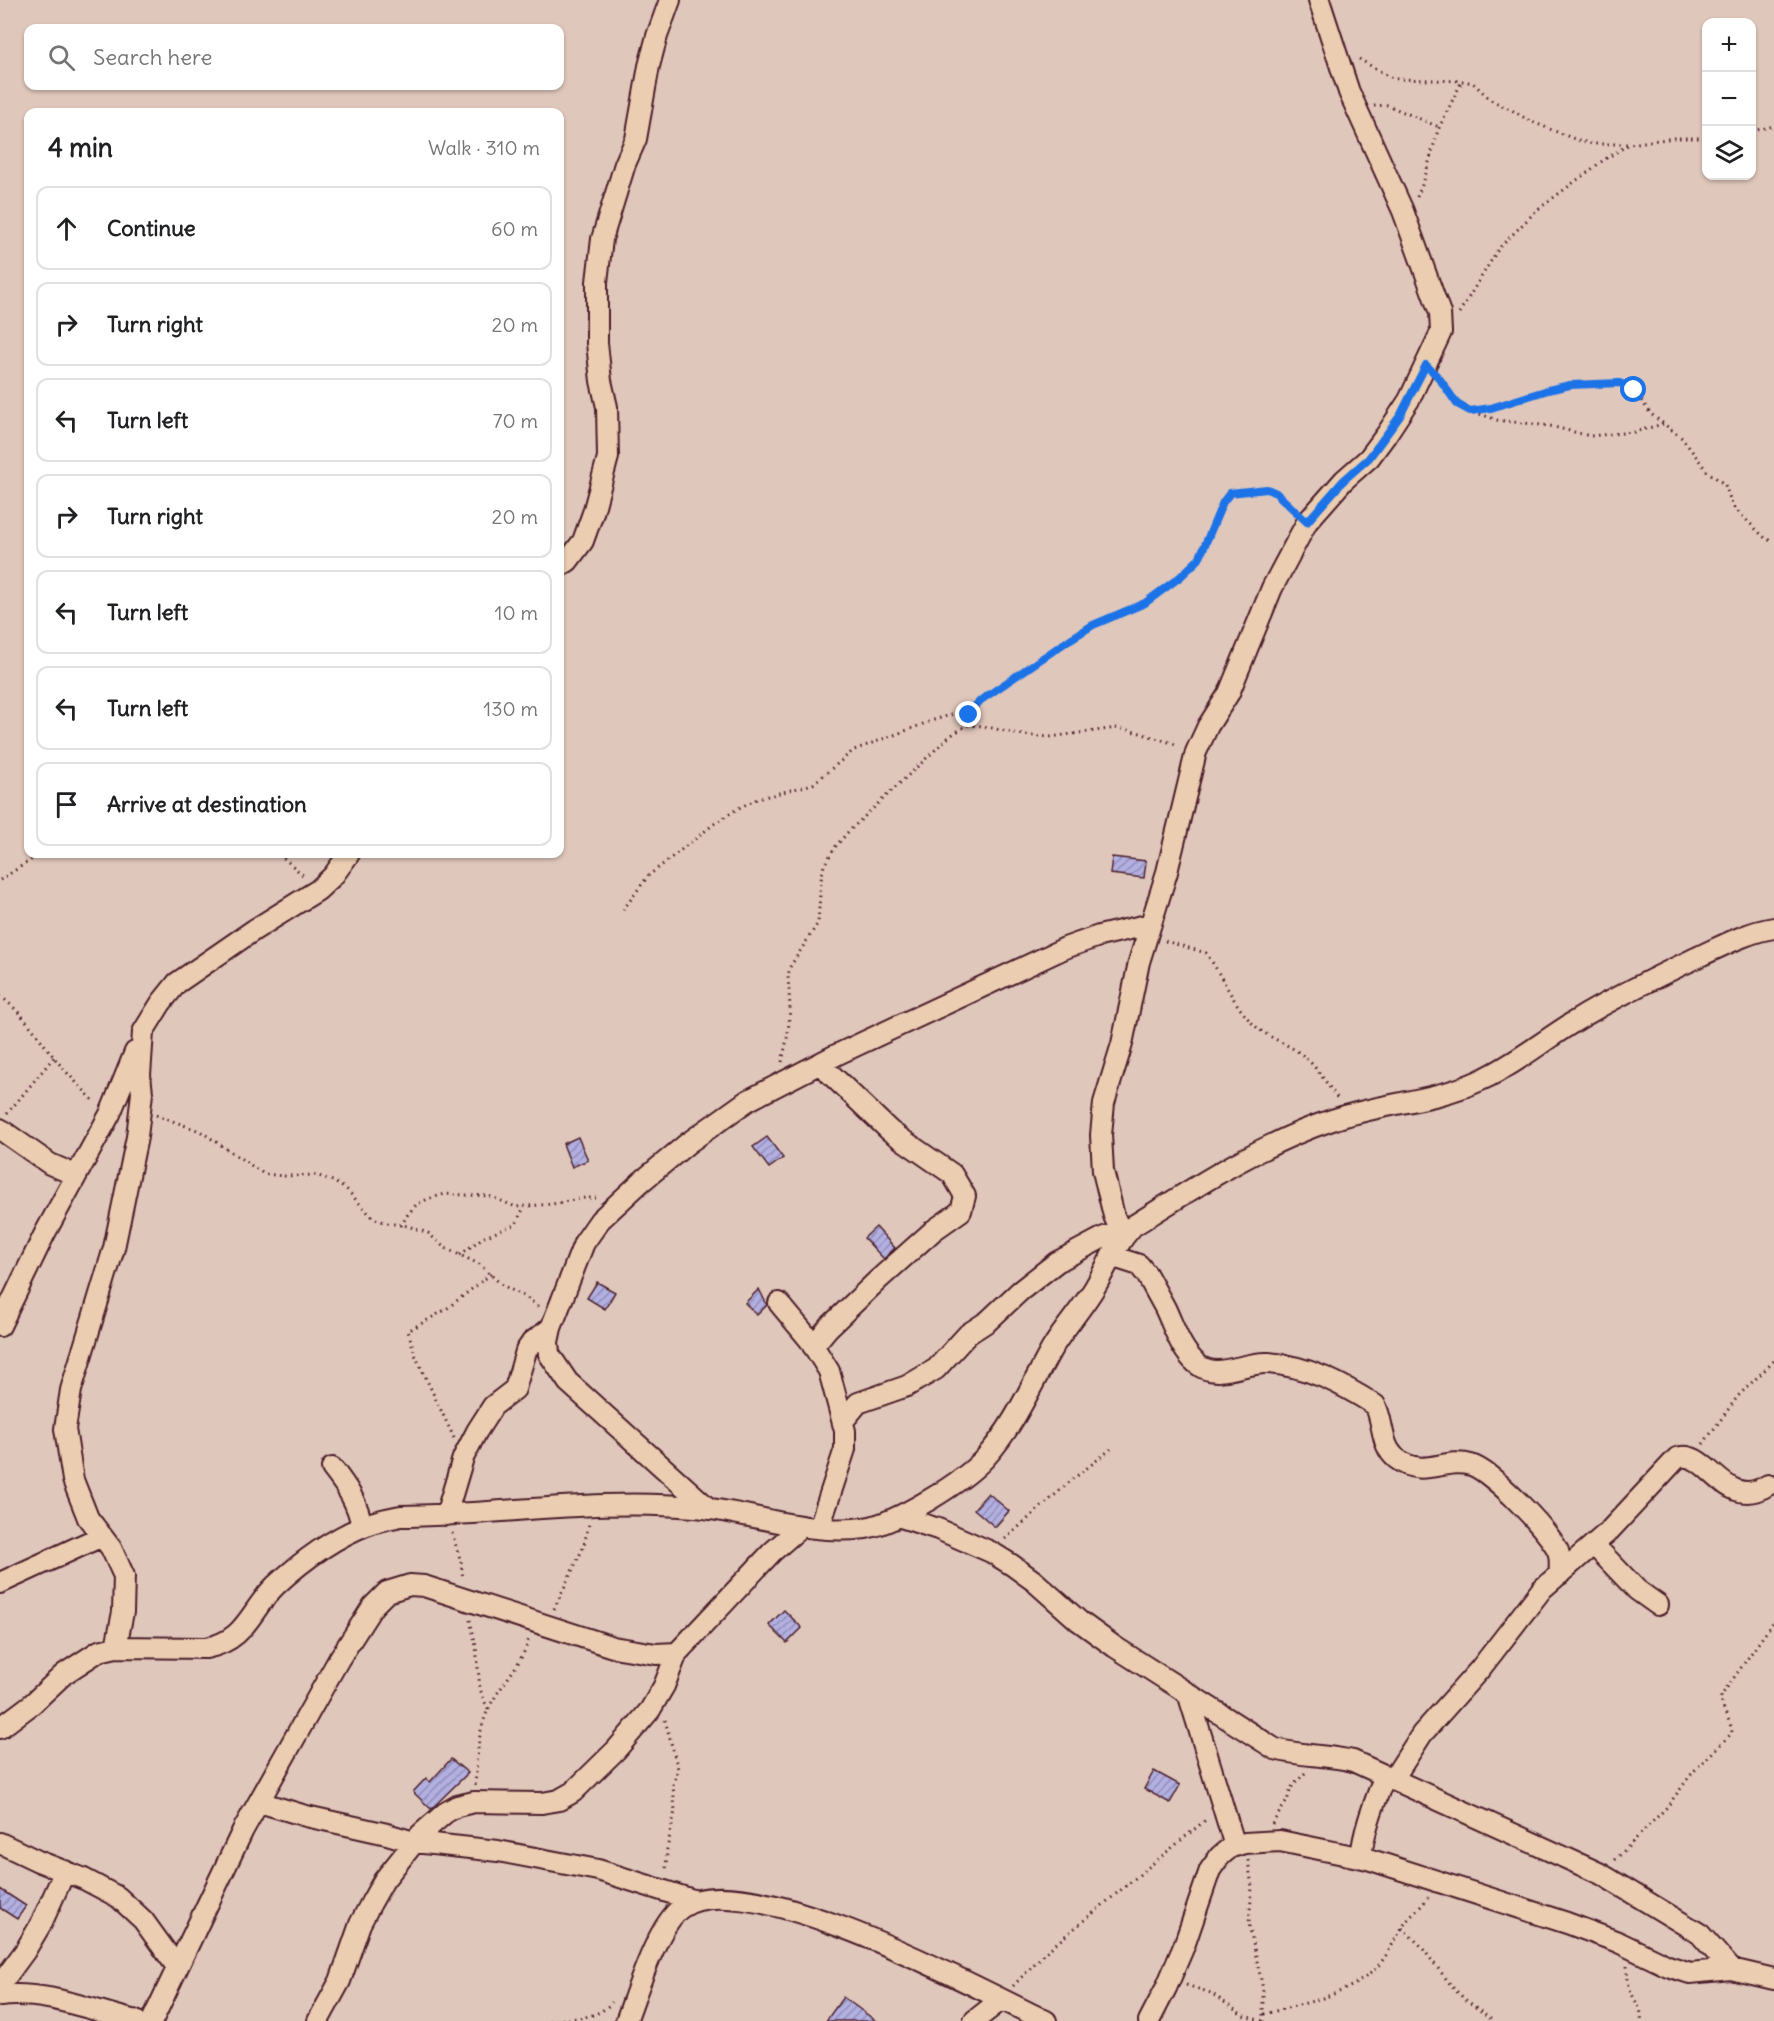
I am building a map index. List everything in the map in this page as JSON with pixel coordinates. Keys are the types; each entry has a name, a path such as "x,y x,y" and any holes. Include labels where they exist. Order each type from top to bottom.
{"street":[{"path":"564,564 583,541 605,469 608,439 607,407 601,381 597,343 597,282 602,239 625,164 636,139 649,66 670,0"},
{"path":"1122,1234 1114,1216 1103,1171 1101,1135 1104,1103 1122,1044 1139,962 1167,872 1196,752 1208,726 1229,693 1272,588 1307,522 1344,480 1369,458 1400,416 1441,332 1440,313 1406,221 1357,111 1319,0"},
{"path":"0,1326 75,1175 109,1116 143,1032 160,1003 177,983 254,930 318,890 347,858"},
{"path":"0,1728 32,1704 64,1674 99,1652 116,1647 206,1648 225,1643 241,1631 266,1596 304,1561 370,1523 401,1516 620,1504 709,1509 810,1527 849,1530 885,1524 901,1517 964,1476 984,1459 1002,1437 1018,1415 1052,1349 1087,1300 1122,1234 1132,1226 1225,1168 1269,1145 1334,1119 1426,1099 1481,1080 1533,1050 1576,1020 1631,989 1732,941 1774,928"},
{"path":"709,1509 568,1382 549,1354 550,1329 584,1243 600,1220 688,1143 747,1101 960,996 1065,948 1099,936 1149,929"},
{"path":"116,1647 123,1612 124,1576 111,1548 88,1518 72,1480 65,1429 71,1390 114,1248 138,1137 143,1032"},
{"path":"813,1346 828,1328 879,1279 908,1256 934,1230 961,1211 965,1196 952,1174 890,1131 819,1064"},
{"path":"3,1122 50,1164 75,1175"},
{"path":"843,1421 858,1403 907,1386 936,1369 968,1335 988,1321 1020,1291 1057,1262 1102,1238 1122,1234"},
{"path":"1111,1256 1139,1265 1147,1275 1186,1352 1198,1365 1212,1370 1233,1369 1265,1362 1290,1365 1328,1378 1375,1405 1387,1447 1394,1457 1407,1466 1429,1468 1457,1463 1471,1465 1482,1470 1510,1494 1545,1532 1559,1553 1560,1574"},
{"path":"318,2021 340,1981 360,1924 384,1880 414,1842 445,1813 457,1806 474,1802 542,1803 559,1800 573,1792 616,1750 650,1710 664,1686 677,1653 772,1552 810,1527 845,1449 845,1431 829,1371 813,1346 779,1303"},
{"path":"450,1515 463,1458 486,1415 493,1406 509,1396 515,1389 526,1351 532,1341 550,1329"},
{"path":"1361,1857 1363,1837 1389,1777 1422,1734 1480,1669 1542,1589 1630,1511 1677,1458 1683,1456 1693,1458 1723,1482 1746,1493 1757,1492 1768,1485"},
{"path":"332,1467 354,1497 362,1527"},
{"path":"901,1517 938,1529 991,1552 1034,1581 1079,1621 1115,1647 1275,1749 1294,1754 1353,1761 1601,1874 1700,1934 1731,1969"},
{"path":"0,1583 102,1536"},
{"path":"1594,1545 1638,1590 1658,1605"},
{"path":"152,2021 227,1862 259,1802 339,1659 373,1606 387,1592 398,1587 417,1585 613,1647 656,1654 677,1653"},
{"path":"1188,1693 1238,1845"},
{"path":"259,1802 306,1816 414,1842 498,1851 598,1870 693,1900 730,1899 764,1903 803,1913 931,1965 1046,2021"},
{"path":"1149,2021 1170,1980 1195,1917 1210,1870 1220,1856 1238,1845 1272,1841 1361,1857 1438,1881 1567,1923 1629,1947 1668,1966 1690,1973 1731,1969 1774,1979"},
{"path":"0,1843 108,1890 129,1905 156,1936 177,1967"},
{"path":"0,1984 25,1951 41,1924 65,1871"},
{"path":"626,2021 661,1935 672,1917 693,1900"},
{"path":"0,1996 21,1995 52,1999 136,2021"},
{"path":"974,2021 1001,2000"}],"path":[{"path":"1334,48 1366,62 1390,77 1462,81 1477,85 1491,100 1530,121 1577,140 1598,145 1702,138"},
{"path":"1406,221 1421,190 1439,126 1462,81"},
{"path":"1357,111 1382,104 1439,126"},
{"path":"1756,130 1774,126"},
{"path":"1441,332 1454,320 1499,248 1537,210 1605,159 1629,144"},
{"path":"1426,365 1439,378 1457,404 1497,420 1550,426 1590,436 1634,432 1663,424"},
{"path":"1470,411 1491,408 1570,385 1620,383 1634,390 1651,414 1682,438 1707,471 1725,485 1733,507 1766,539 1774,542"},
{"path":"623,910 648,876 714,824 737,809 757,799 813,784 854,750 973,708 1002,685 1093,625 1145,603 1180,577 1199,559 1223,502 1230,493 1267,489 1276,493 1307,522"},
{"path":"967,725 973,708"},
{"path":"777,1086 788,1034 790,967 818,923 820,880 824,865 848,832 950,736 967,725 983,726 1023,735 1050,737 1117,728 1164,739 1196,752"},
{"path":"0,880 34,858"},
{"path":"283,858 318,890"},
{"path":"1149,929 1168,942 1206,953 1239,1008 1251,1022 1262,1033 1300,1053 1311,1062 1352,1115"},
{"path":"0,996 15,1007 54,1057 109,1116"},
{"path":"3,1122 54,1057"},
{"path":"141,1111 200,1131 264,1174 316,1175 333,1181 347,1190 373,1218 421,1229 445,1248 479,1264 502,1285 535,1302 541,1308 550,1329"},
{"path":"401,1226 417,1204 428,1198 446,1194 489,1196 516,1207 592,1197 613,1209"},
{"path":"460,1254 482,1238 516,1224 524,1207"},
{"path":"463,1458 416,1357 408,1331 445,1310 491,1274"},
{"path":"1693,1458 1738,1396 1774,1361"},
{"path":"991,1552 1073,1479 1111,1449"},
{"path":"474,1802 484,1720 523,1657 531,1634 552,1613 562,1595 583,1548 592,1505"},
{"path":"450,1515 476,1646 480,1689 488,1712"},
{"path":"1601,1874 1667,1807 1693,1772 1732,1733 1721,1696 1774,1621"},
{"path":"656,1700 664,1717 678,1769 673,1785 675,1811 667,1849 665,1892"},
{"path":"1272,1841 1273,1820 1283,1807 1291,1788 1316,1756"},
{"path":"1001,2000 1026,1970 1047,1951 1223,1805"},
{"path":"1170,1980 1211,1993 1234,2011 1263,2021 1263,1989 1249,1924 1252,1877 1238,1845"},
{"path":"1264,2014 1324,1998 1345,1990 1363,1979 1377,1968 1402,1928 1424,1903 1438,1881"},
{"path":"1402,1928 1420,1945 1454,1989 1494,2021"},
{"path":"1629,1947 1627,1980 1642,2014 1641,2021"},
{"path":"550,2021 590,2018 600,2013 617,1997"}],"building":[{"path":"1112,857 1146,861 1144,878 1110,874"},
{"path":"578,1137 588,1160 572,1167 563,1144"},
{"path":"767,1137 783,1158 769,1168 753,1147"},
{"path":"876,1227 895,1248 884,1259 864,1238"},
{"path":"597,1282 615,1292 605,1309 587,1298"},
{"path":"759,1289 767,1305 757,1315 745,1303"},
{"path":"988,1493 1009,1511 995,1527 974,1509"},
{"path":"784,1610 802,1628 787,1643 769,1625"},
{"path":"451,1759 468,1773 431,1809 413,1792 426,1778 430,1782"},
{"path":"1154,1771 1180,1785 1170,1803 1144,1789"},
{"path":"0,1889 26,1906 17,1919 0,1908"},
{"path":"843,1997 876,2021 826,2021"}],"route":[{"path":"969,715 981,700 1069,640 1093,625 1145,603 1193,566 1199,559 1223,502 1230,493 1239,490 1246,492 1267,489 1276,493 1293,512 1307,522 1344,480 1369,458 1400,416 1426,365 1439,378 1457,404 1470,411 1491,408 1570,385 1620,383 1634,390"}]}
